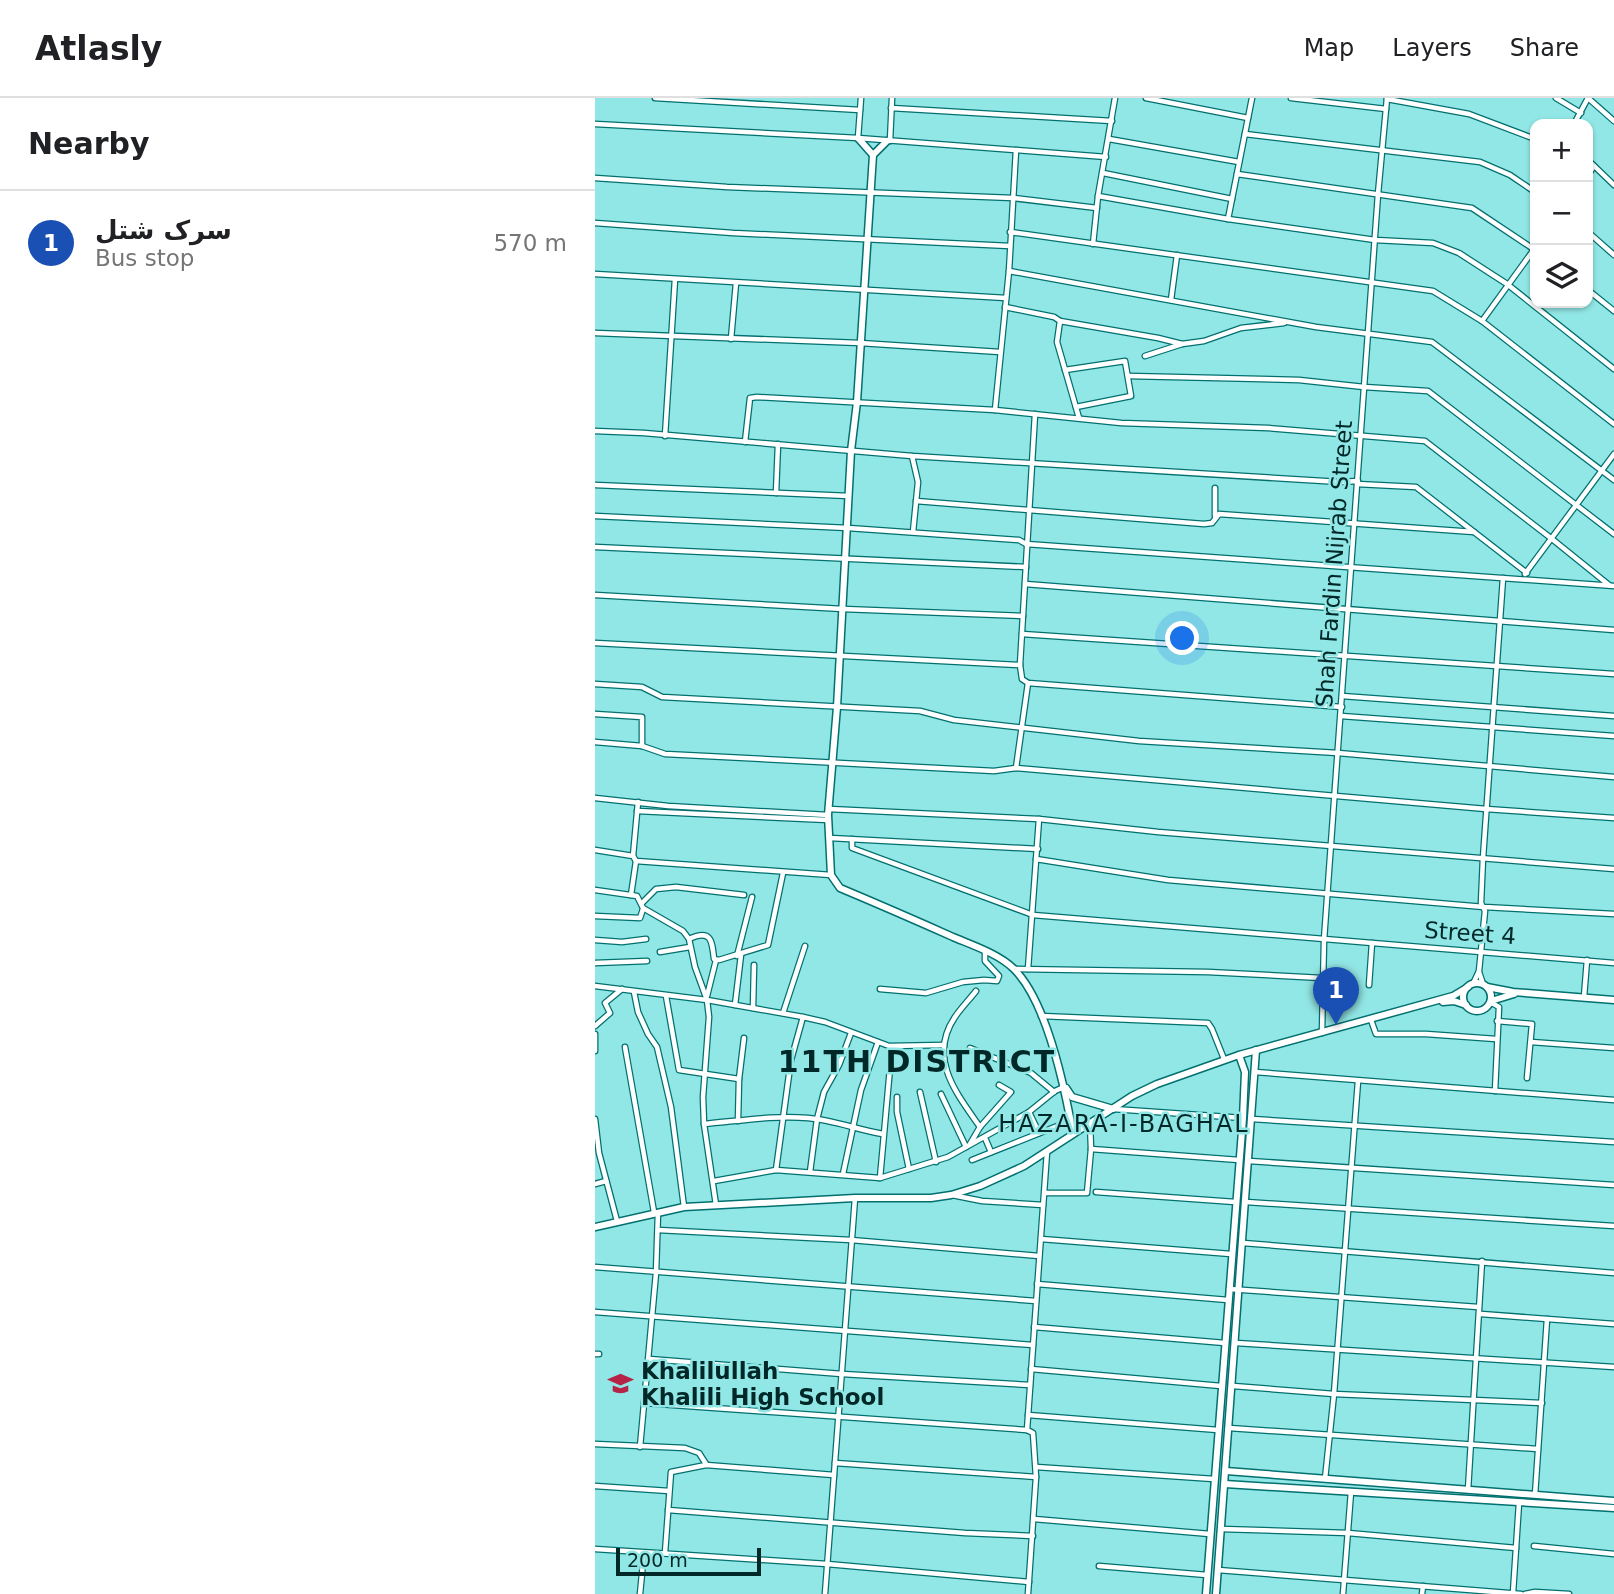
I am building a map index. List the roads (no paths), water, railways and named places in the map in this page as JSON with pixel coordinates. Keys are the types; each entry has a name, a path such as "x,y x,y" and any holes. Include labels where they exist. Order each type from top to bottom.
{"main road":[{"path":"859,138 873,155"},
{"path":"888,141 873,155 866,239 828,815 831,875 840,888 985,951 1014,969 1029,991 1040,1016 1064,1087 1073,1134"},
{"path":"595,1227 656,1211 684,1207 951,1195 1005,1175 1157,1084 1224,1059 1454,996 1470,985 1614,1000"},
{"path":"1466,1005 1464,996 1470,985"},
{"path":"1485,986 1491,996 1490,1001"},
{"path":"1424,1005 1454,1001 1475,1011 1490,1001 1527,993"},
{"path":"1216,1594 1256,1050"},
{"path":"1206,1594 1243,1118 1245,1072 1239,1055"},
{"path":"1064,1087 1072,1097 1113,1109"},
{"path":"1226,1471 1535,1495 1612,1504"},
{"path":"1225,1484 1519,1502 1612,1504"}],"street":[{"path":"655,98 860,110"},
{"path":"859,138 861,98"},
{"path":"888,141 892,98"},
{"path":"1093,244 1098,196 1115,98"},
{"path":"1146,98 1248,118"},
{"path":"1228,219 1251,98"},
{"path":"1291,98 1386,109"},
{"path":"1556,98 1581,113"},
{"path":"1577,119 1588,98 1614,121"},
{"path":"1387,99 1469,114 1530,137"},
{"name":"Shah Fardin Nijrab Street","path":"1322,1033 1327,894 1387,99"},
{"path":"891,108 1112,121"},
{"path":"595,124 859,138 1106,157"},
{"path":"1245,134 1480,162 1510,175 1530,189"},
{"path":"1109,139 1239,162"},
{"path":"995,410 1009,271 1016,150"},
{"path":"1594,166 1614,185"},
{"path":"1103,173 1232,198"},
{"path":"1237,174 1472,208 1530,246"},
{"path":"595,178 727,187 1013,198 1097,208"},
{"path":"1098,196 1228,219 1375,240 1433,243 1459,253 1507,284 1614,369"},
{"path":"595,223 733,233 1010,246"},
{"path":"1010,232 1433,291 1482,321 1614,424"},
{"path":"1593,236 1614,255"},
{"path":"1482,321 1530,255"},
{"path":"1171,300 1177,256"},
{"path":"1009,271 1291,322 1432,342 1614,480"},
{"path":"595,274 1006,298"},
{"path":"666,436 675,279"},
{"path":"731,339 736,282"},
{"path":"1593,294 1614,311"},
{"path":"1005,307 1054,317 1060,321 1182,344"},
{"path":"1060,321 1057,342 1079,418"},
{"path":"1145,356 1182,344 1204,341 1241,328 1291,322"},
{"path":"595,332 1000,352"},
{"path":"1065,370 1125,361 1131,396 1076,407"},
{"path":"1128,376 1299,380 1428,391 1614,534"},
{"path":"745,442 750,398 995,410 1121,423 1268,428 1425,441 1612,586"},
{"path":"1035,414 1020,665 1022,679 1028,683 1342,707"},
{"path":"595,431 851,452 1416,487 1527,573"},
{"path":"776,493 778,444"},
{"path":"1520,579 1614,454"},
{"path":"912,456 918,482 913,532"},
{"path":"595,485 849,496"},
{"path":"916,501 1204,524 1212,523 1215,517 1215,488"},
{"path":"1215,517 1219,514 1474,533"},
{"path":"595,516 913,532 1019,540 1026,544 1612,586"},
{"path":"595,547 1026,568"},
{"path":"1470,985 1479,971 1482,951 1483,858 1503,578"},
{"path":"1025,584 1614,630"},
{"path":"595,595 1023,616"},
{"path":"1022,634 1614,674"},
{"path":"595,643 1020,665"},
{"path":"1016,768 1028,683"},
{"path":"595,684 642,687 662,696 920,710 954,720 1139,741 1338,753 1614,777"},
{"path":"1342,696 1614,716"},
{"path":"595,714 642,717 642,746"},
{"path":"1341,716 1614,736"},
{"path":"595,742 642,746 664,754 994,771 1016,768 1614,818"},
{"path":"595,798 828,815"},
{"path":"631,895 638,802"},
{"path":"729,809 729,816"},
{"path":"637,811 729,816 1039,819 1158,832 1614,869"},
{"path":"1028,969 1039,819"},
{"path":"829,838 1038,849"},
{"name":"Street 4","path":"852,839 852,848 1033,915 1614,962"},
{"path":"595,850 634,859 831,875"},
{"path":"1036,859 1168,880 1484,908 1614,914"},
{"path":"716,960 768,945 783,873"},
{"path":"595,916 640,918 642,906 656,889 676,887 744,895"},
{"path":"595,890 637,896 642,906 683,931 689,939 707,999 709,1017 704,1124 716,1205"},
{"path":"735,1005 739,955 751,897"},
{"path":"689,939 705,935 710,937 712,942 716,960 707,999"},
{"path":"595,940 622,942 646,939"},
{"path":"1369,985 1371,943"},
{"path":"783,1013 805,946"},
{"path":"660,951 690,947"},
{"path":"880,989 926,993 963,982 997,981 999,976 985,961 985,951"},
{"path":"1584,997 1587,960"},
{"path":"595,963 647,961"},
{"path":"753,1008 754,965"},
{"path":"1014,969 1207,972 1322,978"},
{"path":"1479,971 1485,986"},
{"path":"595,986 707,999 783,1013 825,1022 878,1042 901,1046 944,1045"},
{"path":"595,1026 610,1013 605,1003 623,989"},
{"path":"976,990 955,1017 944,1045 946,1070 951,1086 979,1127"},
{"path":"634,992 638,1013 657,1047 671,1107 684,1207"},
{"path":"666,996 678,1070 739,1079"},
{"path":"1490,1001 1499,1007 1495,1091"},
{"path":"1040,1016 1207,1023 1224,1059"},
{"path":"776,1170 791,1060 803,1017"},
{"path":"1371,1020 1376,1034 1496,1039"},
{"path":"1497,1021 1532,1024 1527,1078"},
{"path":"810,1172 817,1119 824,1092 839,1066 851,1033"},
{"path":"595,1034 595,1051"},
{"path":"738,1121 744,1038"},
{"path":"843,1174 861,1090 878,1042"},
{"path":"1531,1042 1614,1048"},
{"path":"625,1047 658,1230 640,1447"},
{"path":"970,1048 1031,1073 1054,1092"},
{"path":"880,1178 890,1068"},
{"path":"1255,1072 1614,1100"},
{"path":"1325,1479 1338,1349 1358,1081"},
{"path":"968,1146 979,1127 1011,1092 999,1085"},
{"path":"714,1181 776,1170 880,1178 936,1162 985,1138 1064,1087"},
{"path":"920,1092 936,1162"},
{"path":"941,1094 968,1146"},
{"path":"897,1097 897,1112 909,1169"},
{"path":"1113,1109 1243,1118"},
{"path":"1029,1112 1039,1133"},
{"path":"704,1124 783,1116 817,1119 883,1134"},
{"path":"595,1119 596,1136 617,1221"},
{"path":"1252,1119 1614,1142"},
{"path":"972,1160 1070,1121"},
{"path":"1045,1193 1087,1193 1091,1149 1090,1123"},
{"path":"985,1138 991,1152"},
{"path":"1091,1149 1239,1160"},
{"path":"1027,1430 1047,1152"},
{"path":"1249,1161 1614,1185"},
{"path":"595,1184 606,1181"},
{"path":"1096,1192 1235,1202"},
{"path":"951,1195 982,1201 1043,1205"},
{"path":"825,1594 855,1198"},
{"path":"1246,1202 1614,1226"},
{"path":"658,1230 851,1240 1039,1256"},
{"path":"1041,1239 1231,1254"},
{"path":"1243,1243 1614,1273"},
{"path":"1468,1490 1481,1314 1478,1307 1482,1261"},
{"path":"595,1267 1036,1301"},
{"path":"1037,1284 1228,1300"},
{"path":"1229,1289 1478,1307"},
{"path":"595,1312 1033,1345"},
{"path":"1481,1314 1614,1324"},
{"path":"1535,1495 1547,1320"},
{"path":"1034,1327 1225,1343"},
{"path":"1236,1343 1614,1367"},
{"path":"649,1359 1030,1385"},
{"path":"1031,1369 1221,1386"},
{"path":"1233,1386 1334,1394 1542,1403"},
{"path":"644,1403 1027,1430 1033,1433 1036,1467 1028,1594"},
{"path":"1028,1415 1218,1430"},
{"path":"1229,1428 1538,1449"},
{"path":"595,1444 692,1450 699,1453 706,1465"},
{"path":"835,1463 1036,1476"},
{"path":"665,1553 671,1472 706,1465 834,1475"},
{"path":"1036,1467 1214,1479"},
{"path":"595,1486 669,1491"},
{"path":"1343,1594 1351,1492"},
{"path":"1513,1593 1519,1502"},
{"path":"667,1510 1033,1536"},
{"path":"1034,1518 1210,1534"},
{"path":"1221,1529 1348,1533 1516,1548"},
{"path":"1534,1546 1614,1554"},
{"path":"595,1549 827,1564 1028,1582"},
{"path":"640,1594 644,1553"},
{"path":"1099,1566 1207,1576"},
{"path":"1218,1570 1523,1594 1569,1594"},
{"path":"1422,1594 1423,1586"}],"place":[{"name":"سرک شتل","path":"1336,1025"},
{"name":"Khalilullah Khalili High School","path":"621,1384"}],"district":[{"name":"11TH DISTRICT","path":"917,1061"},
{"name":"HAZARA-I-BAGHAL","path":"1124,1124"}]}
